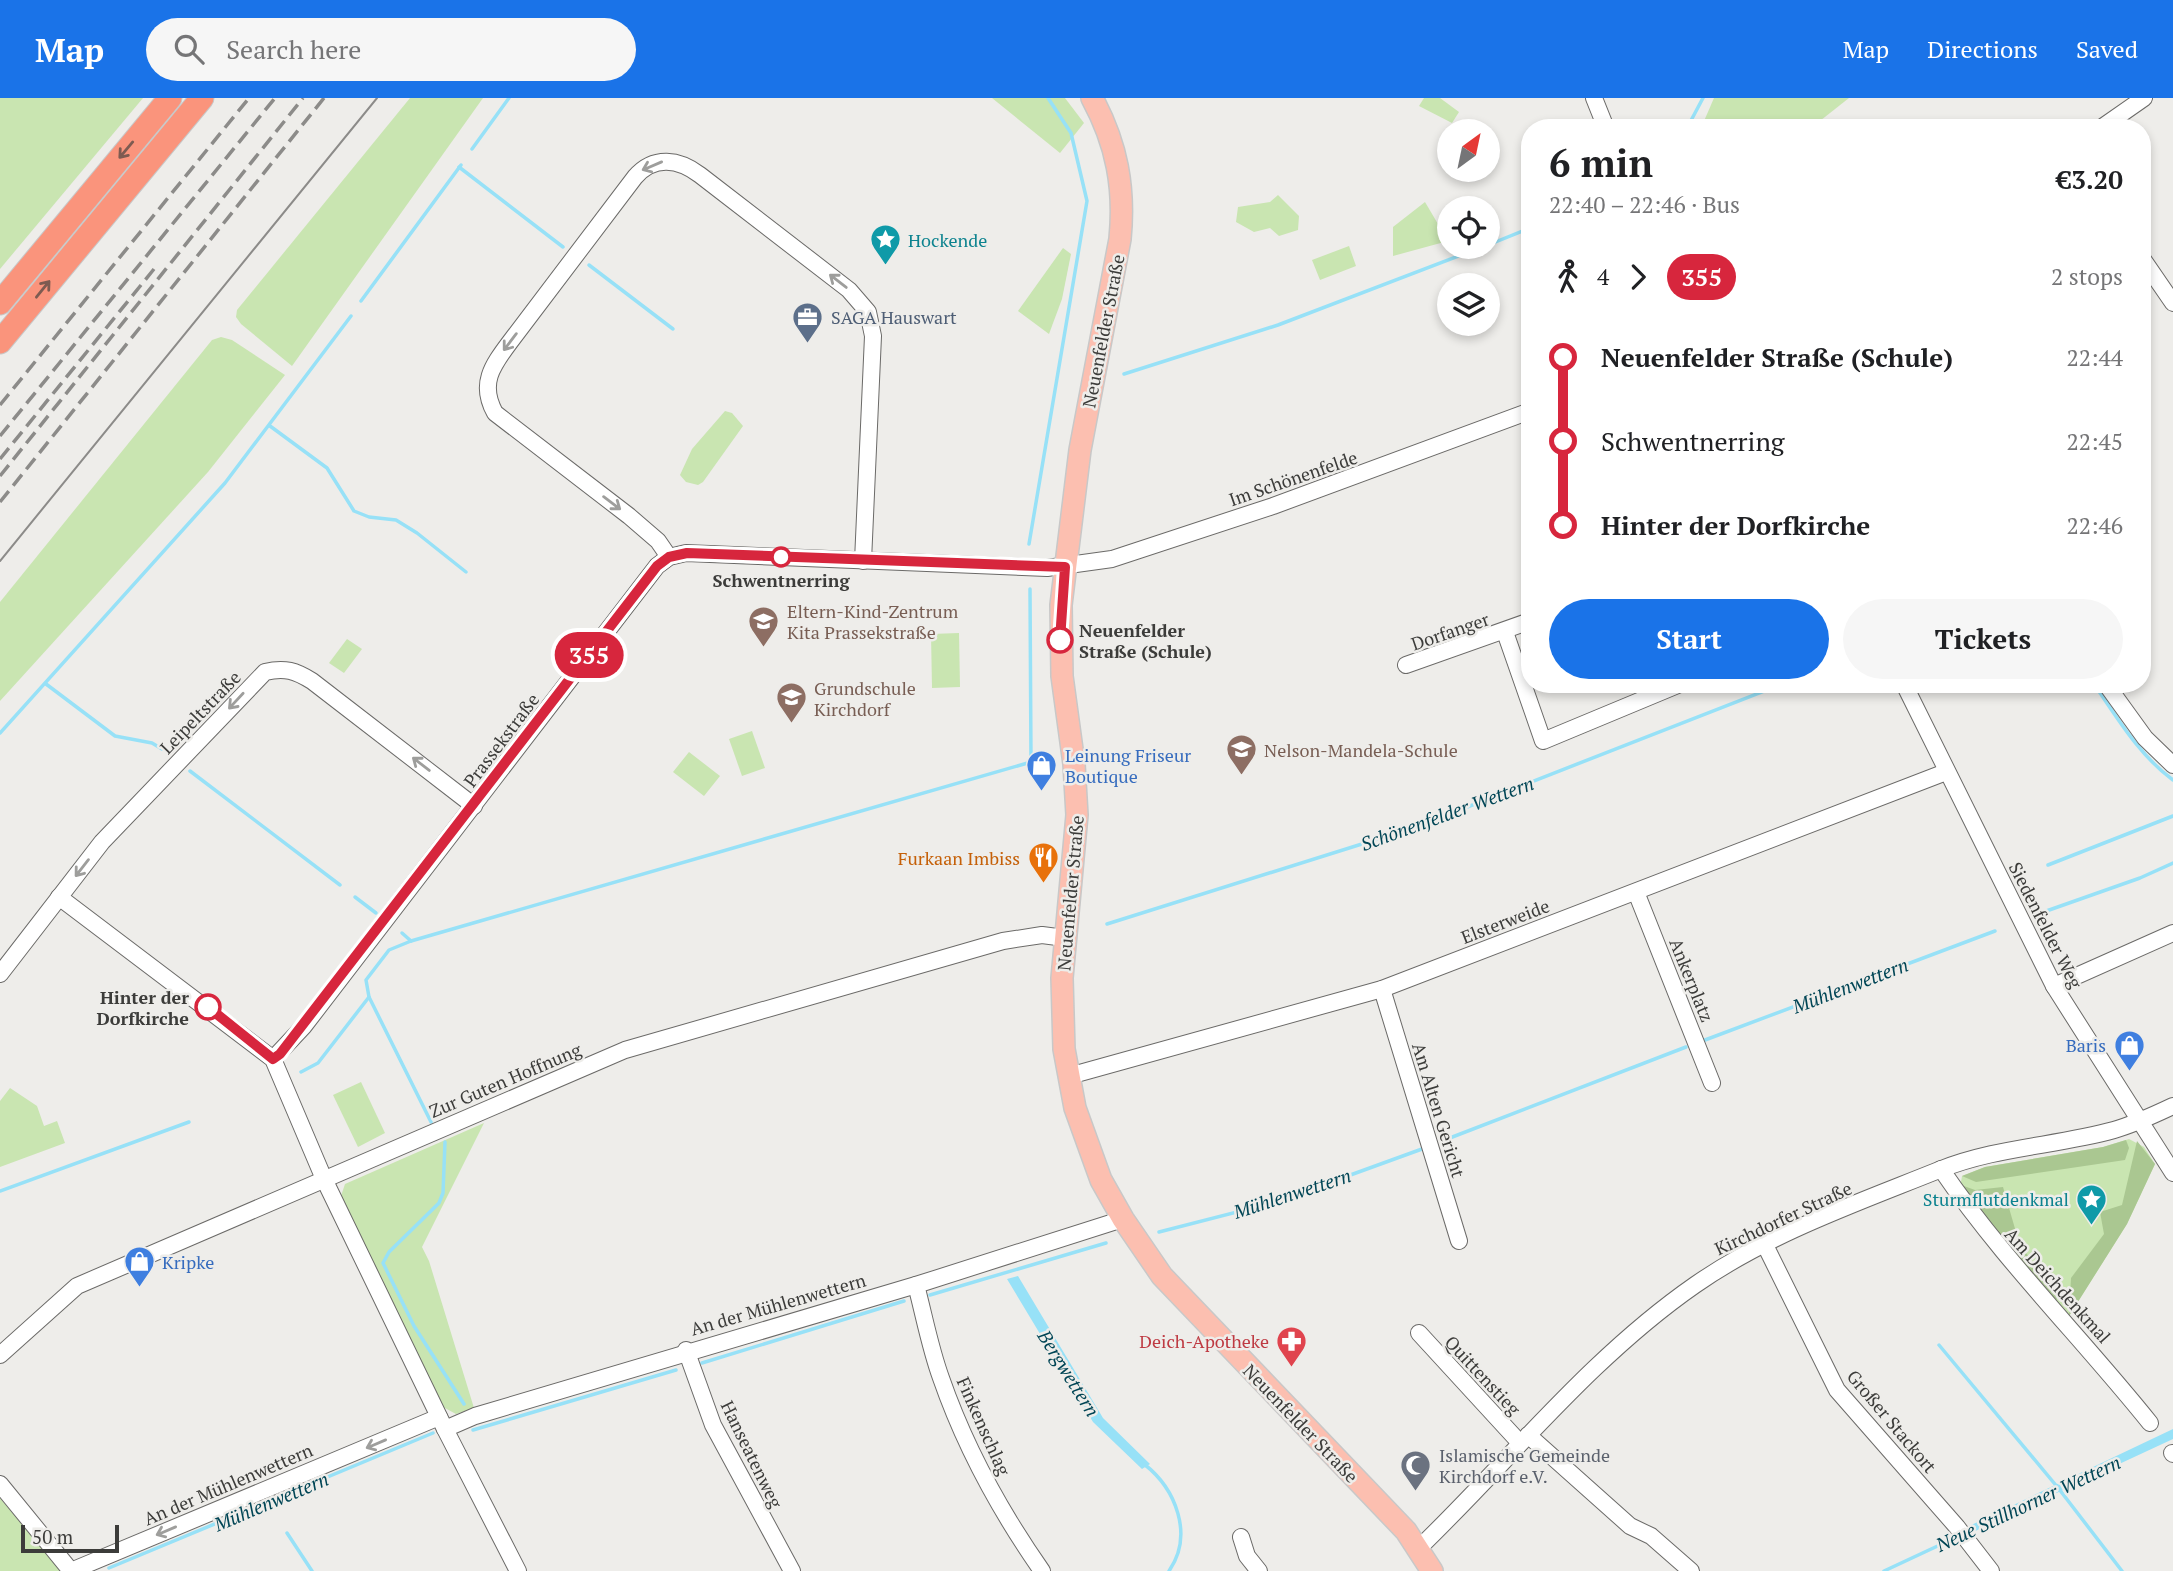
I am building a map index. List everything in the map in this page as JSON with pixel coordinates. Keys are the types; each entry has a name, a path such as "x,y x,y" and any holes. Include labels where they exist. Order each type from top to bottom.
{"highway":[{"path":"0,303 170,98"},
{"path":"0,342 202,98"}],"main road":[{"name":"Neuenfelder Straße","path":"1092,98 1117,159 1123,211 1080,450 1065,567 1060,653 1077,815 1065,938 1063,1016 1069,1076 1087,1145 1123,1219 1175,1292 1419,1548 1432,1571"}],"street":[{"path":"1594,98 1602,119"},
{"path":"2114,119 2144,98"},
{"path":"863,561 873,336 868,312 861,300 687,165 661,162 646,166 490,369 487,399 495,413 629,516 658,541 669,557 687,553 863,561 1065,567"},
{"path":"2151,271 2173,303"},
{"name":"Im Schönenfelde","path":"1065,567 1112,559 1273,506 1521,414"},
{"name":"Prassekstraße","path":"273,1059 304,1026 657,566 669,557"},
{"name":"Dorfanger","path":"1406,666 1521,625"},
{"name":"Dorfanger","path":"1505,632 1521,678"},
{"name":"Leipeltstraße","path":"0,974 111,832 265,672 279,669 296,671 312,681 474,806"},
{"name":"Dorfanger","path":"1526,693 1543,741 1658,693"},
{"name":"Siedenfelder Weg","path":"1908,693 2054,986 2173,1173"},
{"path":"2112,693 2145,738 2173,765"},
{"name":"Elsterweide","path":"1069,1076 1382,989 1946,772"},
{"name":"Ankerplatz","path":"1636,892 1712,1083"},
{"path":"59,897 273,1059 324,1179 442,1423 519,1571"},
{"path":"2054,986 2173,933"},
{"name":"Zur Guten Hoffnung","path":"0,1355 77,1286 625,1051 1003,941 1042,935 1065,938"},
{"name":"Am Alten Gericht","path":"1382,989 1459,1241"},
{"name":"Kirchdorfer Straße","path":"1419,1548 1524,1439 1656,1314 1730,1262 1941,1169 1993,1152 2078,1138 2139,1122 2173,1106"},
{"name":"Am Deichdenkmal","path":"1941,1169 1977,1222 2101,1361 2150,1423"},
{"name":"An der Mühlenwettern","path":"71,1571 442,1423 475,1416 687,1350 916,1284 1123,1219"},
{"name":"Großer Stackort","path":"1765,1245 1837,1390 1961,1531 1991,1571"},
{"name":"Finkenschlag","path":"916,1284 940,1377 976,1461 1011,1527 1042,1571"},
{"name":"Quittenstieg","path":"1419,1334 1524,1439 1630,1526 1651,1536 1691,1571"},
{"name":"Hanseatenweg","path":"687,1350 713,1425 792,1571"},
{"path":"0,1484 71,1571"},
{"path":"1241,1537 1247,1556 1259,1571"}],"green space":[{"path":"0,98 143,98 0,269"},
{"path":"410,98 483,98 292,366 241,324 236,317 237,310"},
{"path":"992,98 1065,98 1084,123 1060,153"},
{"path":"1424,98 1440,98 1459,112 1455,119 1444,119 1419,106"},
{"path":"1714,98 1849,98 1822,119 1705,119"},
{"path":"1278,195 1299,216 1298,230 1279,236 1270,228 1254,232 1236,222 1238,207 1270,202"},
{"path":"1425,202 1437,222 1437,244 1393,256 1393,227"},
{"path":"1349,246 1356,266 1320,280 1312,260"},
{"path":"1063,248 1071,254 1062,299 1049,334 1018,311"},
{"path":"221,337 232,340 285,375 208,472 0,701 0,602 212,340"},
{"path":"725,411 732,413 743,426 703,482 698,485 686,482 680,475 692,449"},
{"path":"959,633 960,687 932,688 931,634"},
{"path":"347,639 362,649 344,673 329,663"},
{"path":"752,731 765,768 742,776 729,739"},
{"path":"689,752 720,776 704,796 673,772"},
{"path":"361,1082 385,1133 358,1147 333,1095"},
{"path":"10,1088 37,1106 44,1126 57,1121 65,1143 0,1167 0,1101"},
{"path":"484,1123 422,1247 429,1261 474,1408 456,1414 443,1407 341,1196 345,1184"},
{"path":"2129,1139 2144,1147 2155,1164 2127,1224 2069,1316 2011,1254 1960,1188 1962,1176 1985,1167 2103,1147"},
{"path":"2126,1140 2129,1148 2125,1160 1976,1182 1962,1176 1985,1167 2103,1147"},
{"path":"2137,1141 2155,1164 2127,1224 2069,1316 2071,1278 2104,1234 2100,1212 2122,1205"},
{"path":"1961,1185 1975,1190 2003,1187 2020,1246 2059,1292 2056,1301 2011,1254"},
{"path":"0,1498 62,1571 0,1571"}],"water":[{"path":"1018,1276 1103,1418 1150,1464 1142,1469 1093,1422 1007,1279"},
{"path":"2173,1429 2173,1439 1971,1533 1965,1528"}],"waterway":[{"path":"472,149 509,98"},
{"path":"1029,544 1087,201 1071,133 1048,98"},
{"name":"Schönenfelder Wettern","path":"1692,119 1703,98"},
{"path":"361,301 461,165"},
{"path":"459,167 563,247"},
{"path":"1500,240 1521,232"},
{"path":"1124,374 1278,325 1451,259"},
{"path":"589,265 673,329"},
{"path":"0,733 225,483 351,316"},
{"path":"270,426 327,468 354,511 369,517 396,520 466,572"},
{"path":"301,1072 318,1063 369,997 366,980 389,950 411,941 1031,762 1030,589"},
{"path":"46,684 115,736 152,743 162,749"},
{"name":"Schönenfelder Wettern","path":"1107,924 1416,827 1759,693"},
{"name":"Schönenfelder Wettern","path":"2100,693 2139,748 2173,780"},
{"path":"190,771 340,885"},
{"path":"2048,865 2173,816"},
{"name":"Mühlenwettern","path":"2035,915 2140,878 2173,863"},
{"path":"355,897 376,913"},
{"name":"Mühlenwettern","path":"1705,1040 1995,931"},
{"path":"402,933 411,941"},
{"path":"369,997 431,1122"},
{"name":"Mühlenwettern","path":"1442,1141 1686,1047"},
{"path":"0,1191 189,1122"},
{"path":"445,1142 443,1193 439,1203 389,1252 383,1263 414,1326 464,1404"},
{"name":"Mühlenwettern","path":"1159,1232 1276,1202 1422,1149"},
{"name":"Mühlenwettern","path":"930,1295 1106,1243"},
{"name":"Mühlenwettern","path":"702,1363 904,1301"},
{"path":"1939,1345 2059,1489 2122,1571"},
{"name":"Mühlenwettern","path":"473,1430 676,1370"},
{"name":"Mühlenwettern","path":"109,1568 433,1433"},
{"name":"Bergwettern","path":"1144,1464 1165,1486 1178,1513 1180,1543 1169,1571"},
{"path":"287,1533 312,1571"},
{"name":"Neue Stillhorner Wettern","path":"1884,1571 1959,1536"}],"tram line":[{"path":"0,561 377,98"}],"railway":[{"path":"0,405 249,98"},
{"path":"0,436 275,98"},
{"path":"0,476 303,98"},
{"path":"0,502 324,98"},
{"path":"0,459 154,269"}],"bus line":[{"name":"355","path":"208,1007 273,1059 280,1054 657,566 669,557 687,553 1065,567 1060,605 1060,640"}],"place":[{"name":"Hockende","path":"885,267"},
{"name":"SAGA Hauswart","path":"808,344"},
{"name":"Schwentnerring","path":"781,557"},
{"name":"Neuenfelder Straße (Schule)","path":"1060,640"},
{"name":"Eltern-Kind-Zentrum Kita Prassekstraße","path":"764,648"},
{"name":"Grundschule Kirchdorf","path":"791,725"},
{"name":"Nelson-Mandela-Schule","path":"1241,777"},
{"name":"Leinung Friseur Boutique","path":"1042,792"},
{"name":"Furkaan Imbiss","path":"1043,885"},
{"name":"Hinter der Dorfkirche","path":"208,1007"},
{"name":"Baris","path":"2129,1072"},
{"name":"Sturmflutdenkmal","path":"2092,1226"},
{"name":"Kripke","path":"139,1289"},
{"name":"Deich-Apotheke","path":"1292,1368"},
{"name":"Islamische Gemeinde Kirchdorf e.V.","path":"1416,1492"}]}
